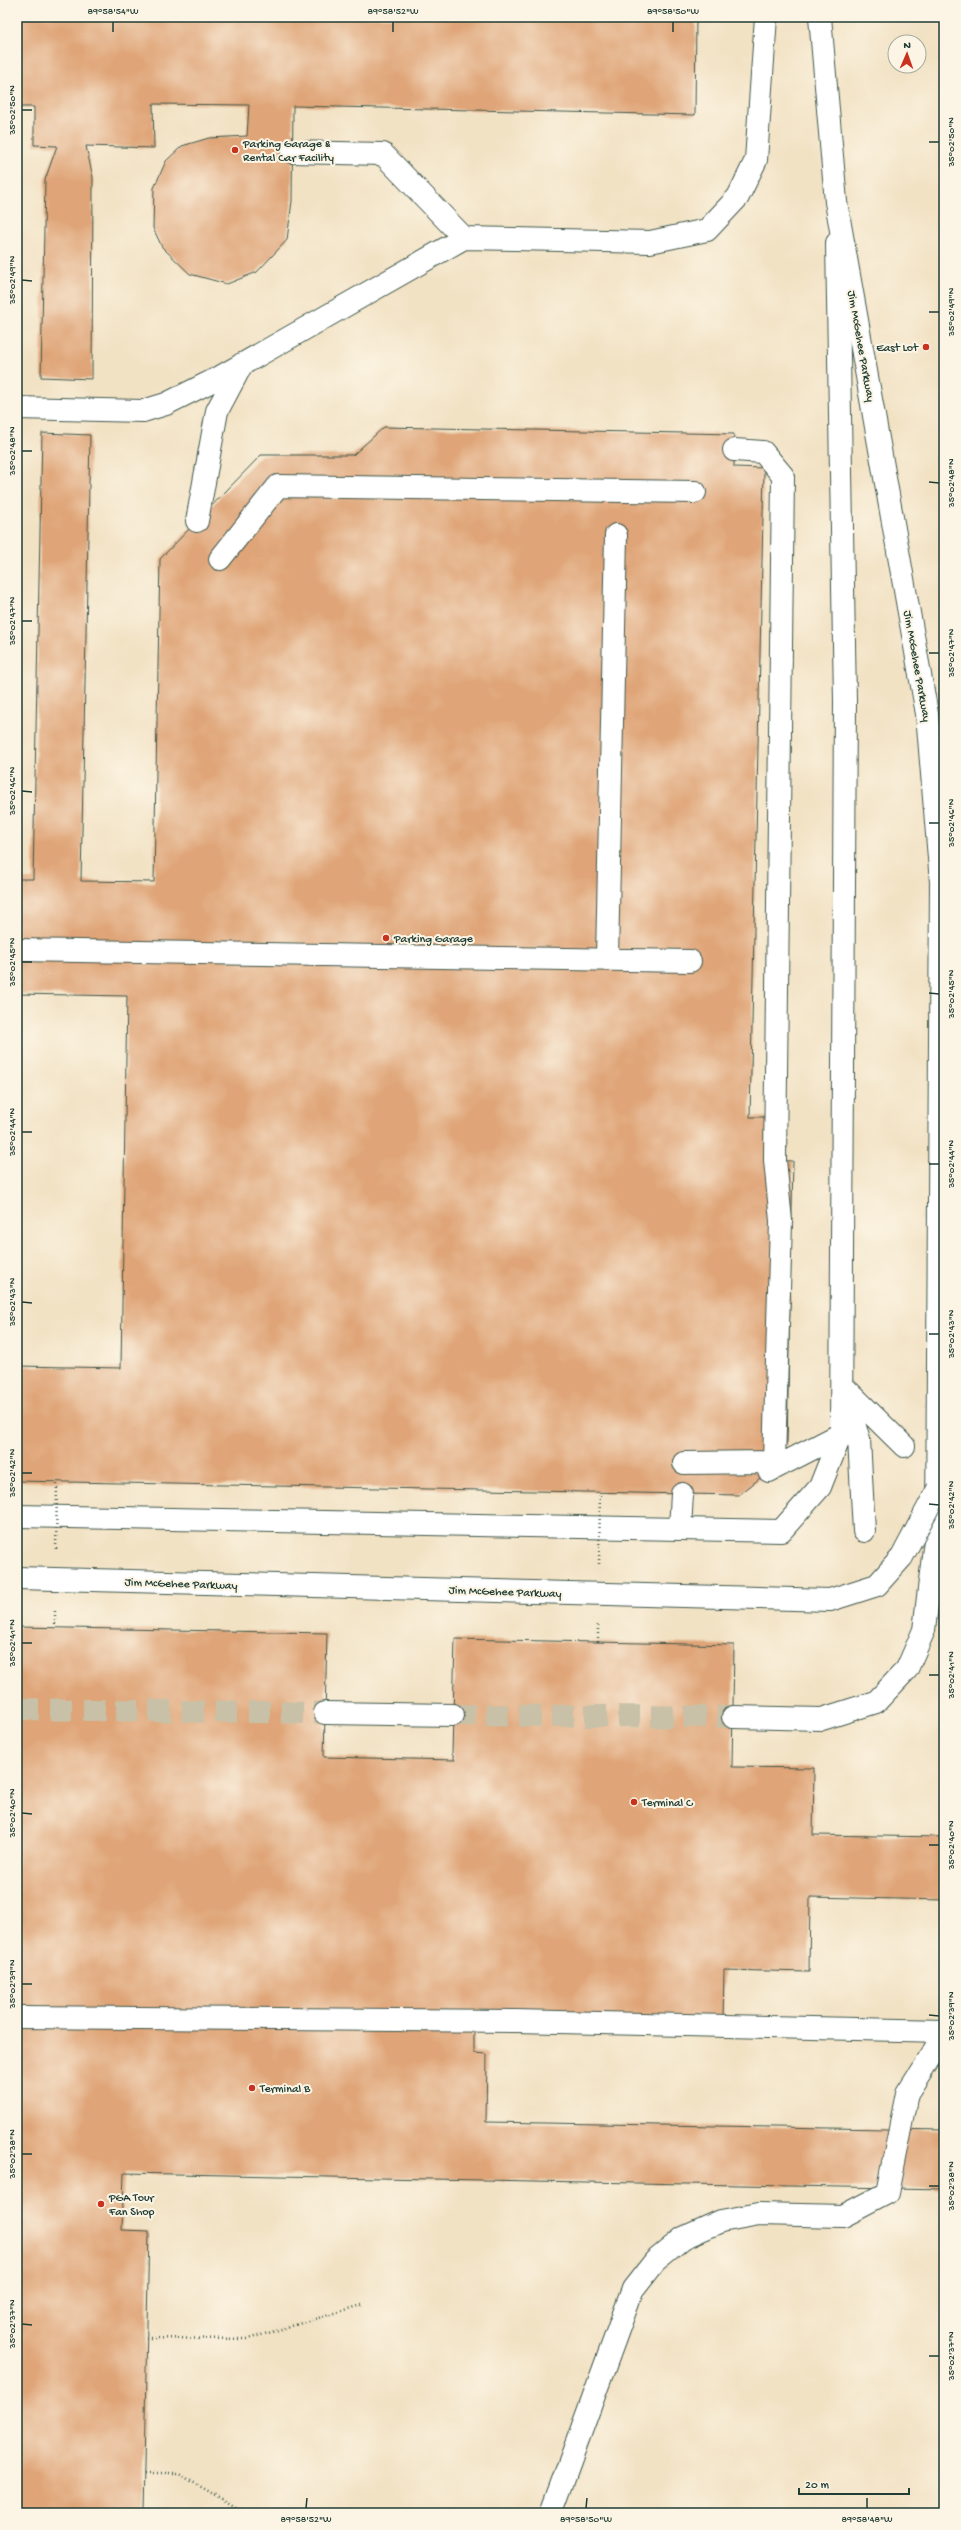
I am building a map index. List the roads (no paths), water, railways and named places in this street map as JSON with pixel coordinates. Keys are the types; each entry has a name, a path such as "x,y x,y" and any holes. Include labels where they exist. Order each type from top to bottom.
{"main road":[{"path":"17,408 143,411 166,404 242,364 464,238 650,242 707,230 738,197 756,160 766,17"},
{"name":"Jim McGehee Parkway","path":"733,1717 822,1719 876,1702 907,1669 924,1630 937,1523 940,882 927,714 836,202 820,17"},
{"path":"292,152 383,154 464,238"},
{"path":"17,1516 781,1531 820,1487 841,1434 845,701 836,202"},
{"path":"197,521 217,411 242,364"},
{"path":"684,1463 774,1462 781,1221 774,1160 783,476 763,452 734,450"},
{"path":"220,559 278,486 695,492"},
{"path":"607,958 616,535"},
{"path":"17,950 607,958 690,961"},
{"path":"841,1385 904,1446"},
{"path":"841,1385 859,1439 864,1532"},
{"path":"769,1471 841,1434"},
{"name":"Jim McGehee Parkway","path":"17,1578 830,1600 877,1585 902,1557 938,1489"},
{"path":"680,1529 682,1494"},
{"path":"325,1713 453,1714"},
{"path":"17,2017 516,2021 944,2031"},
{"path":"551,2513 633,2289 655,2260 683,2238 721,2221 759,2214 843,2216 887,2193 907,2093 944,2035"}],"tunnel":[{"path":"17,1709 325,1713"},
{"path":"453,1715 733,1717"}],"place":[{"name":"Parking Garage & Rental Car Facility","path":"235,150"},
{"name":"East Lot","path":"926,347"},
{"name":"Parking Garage","path":"386,938"},
{"name":"Terminal C","path":"634,1802"},
{"name":"Terminal B","path":"252,2088"},
{"name":"PGA Tour Fan Shop","path":"101,2204"}]}
